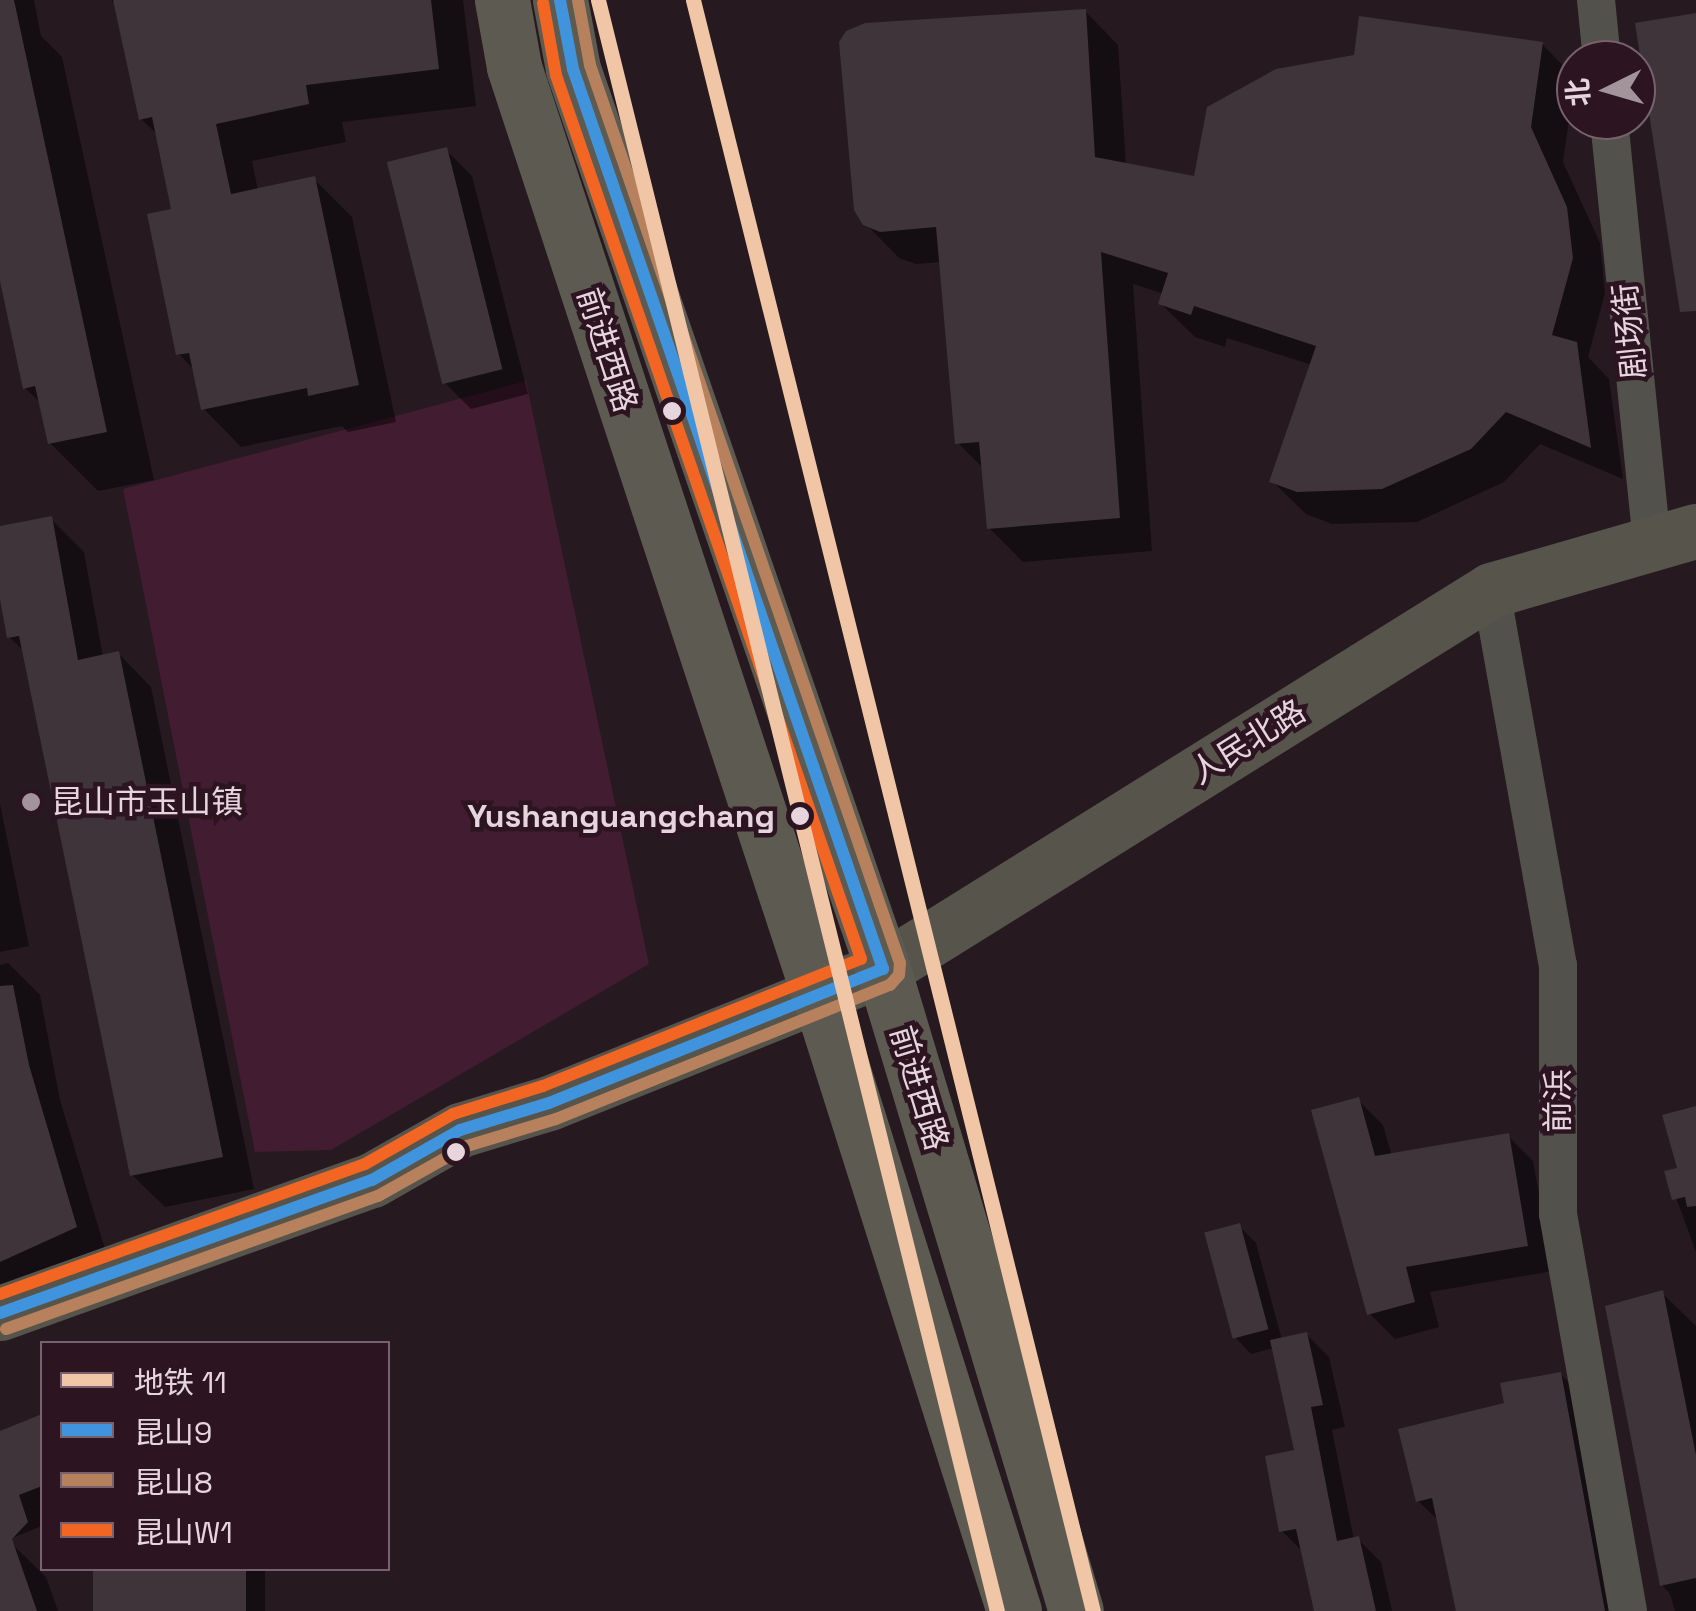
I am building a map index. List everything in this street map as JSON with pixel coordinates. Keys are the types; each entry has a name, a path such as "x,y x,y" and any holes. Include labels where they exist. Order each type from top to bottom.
{"main road":[{"name":"前进西路","path":"502,0 514,67 820,998 1014,1611"},
{"name":"前进西路","path":"560,0 573,69 883,969 1076,1611"},
{"name":"人民北路","path":"0,1313 372,1180 460,1130 549,1103 820,998 883,969 1491,590 1674,536"}],"street":[{"path":"1596,0 1600,40"},
{"name":"剧场街","path":"1611,140 1674,536"},
{"name":"前浜","path":"1491,590 1558,965 1558,1214 1628,1611"}],"shaded area":[{"path":"526,381 649,964 331,1150 255,1152 123,489"}],"building":[{"path":"0,0 14,0 107,432 48,444 35,386 23,389 0,281"},
{"path":"113,0 431,0 439,69 306,85 309,104 216,124 231,194 315,176 359,385 308,396 307,388 201,410 189,353 176,355 147,214 171,209 152,117 139,120"},
{"path":"1086,9 1095,157 1194,176 1207,107 1276,69 1354,55 1359,16 1543,42 1531,127 1567,207 1573,258 1552,335 1577,342 1591,448 1506,412 1471,449 1382,489 1297,492 1269,482 1316,346 1194,306 1191,315 1158,304 1168,273 1101,252 1120,518 987,529 979,442 955,444 936,227 880,232 863,225 854,210 839,42 846,31 865,23"},
{"path":"1696,13 1696,311 1680,312 1653,140 1656,40 1638,40 1635,23"},
{"path":"447,147 502,369 442,384 387,162"},
{"path":"52,516 78,660 119,651 223,1157 130,1176 19,636 7,638 0,599 0,526"},
{"path":"13,985 29,1065 77,1227 0,1262 0,986"},
{"path":"1359,1097 1375,1156 1509,1133 1528,1246 1406,1267 1415,1302 1367,1315 1311,1110"},
{"path":"1696,1106 1696,1206 1687,1207 1685,1197 1672,1200 1664,1171 1677,1168 1662,1115"},
{"path":"1240,1223 1268,1329 1233,1339 1204,1233"},
{"path":"1663,1290 1696,1455 1696,1578 1660,1586 1605,1306"},
{"path":"1307,1332 1323,1405 1311,1407 1337,1541 1359,1536 1376,1611 1314,1611 1296,1529 1279,1532 1265,1456 1294,1450 1270,1340"},
{"path":"1561,1372 1605,1611 1456,1611 1432,1498 1416,1502 1398,1429 1504,1403 1500,1383"},
{"path":"40,1415 40,1487 19,1495 28,1522 12,1539 37,1611 0,1611 0,1431"},
{"path":"93,1571 246,1571 246,1611 93,1611"}],"metro line":[{"name":"11","path":"598,0 997,1611"},
{"name":"11","path":"693,0 1093,1611"}],"transit line":[{"name":"昆山9","path":"0,1313 372,1180 460,1130 549,1103 883,969 573,69 560,0"},
{"name":"昆山8","path":"6,1329 378,1196 467,1146 556,1119 890,985 899,975 900,963 590,65 578,0"},
{"name":"昆山W1","path":"0,1294 365,1164 453,1114 543,1086 861,959 556,75 543,3"}],"place":[{"name":"昆山市玉山镇","path":"31,802"},
{"name":"Yushanguangchang","path":"800,816"}]}
